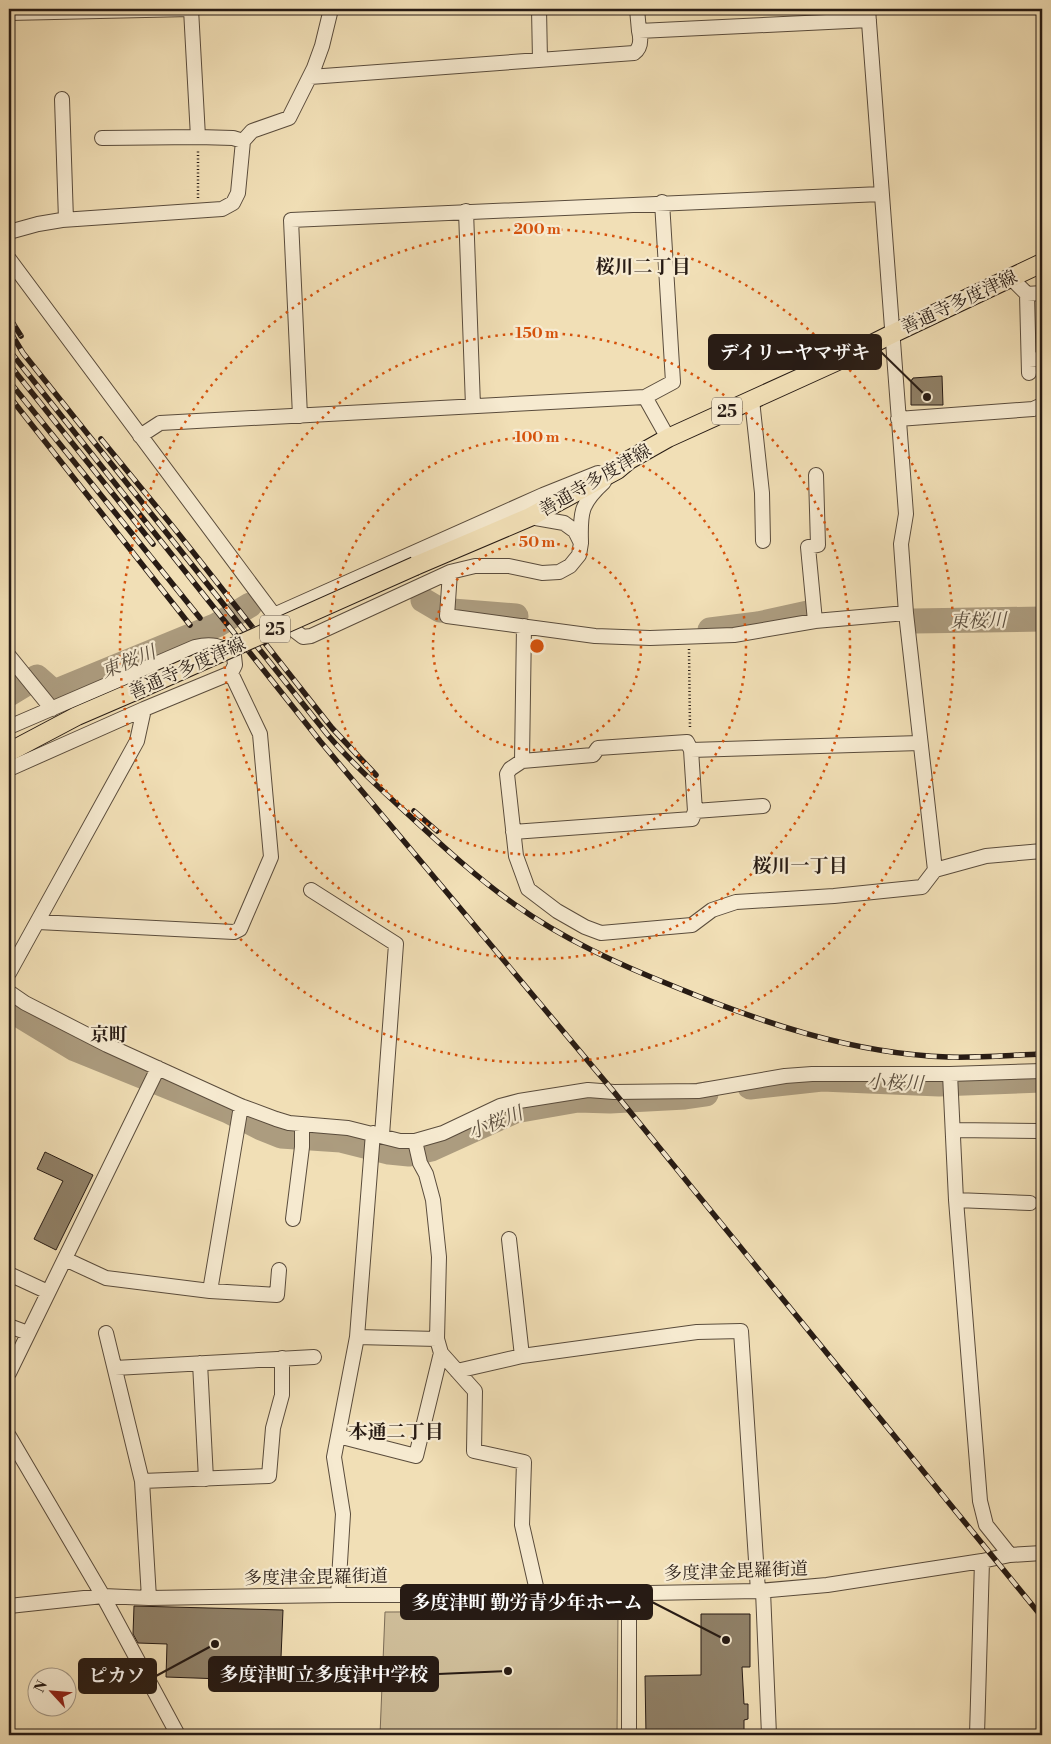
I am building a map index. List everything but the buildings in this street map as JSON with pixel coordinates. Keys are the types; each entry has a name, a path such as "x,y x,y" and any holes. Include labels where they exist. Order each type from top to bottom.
{"main road":[{"name":"善通寺多度津線","path":"9,752 77,716 530,517 668,438 842,359 1042,263"}],"street":[{"path":"9,13 191,9 198,137"},
{"path":"9,232 38,224 66,220 222,209 233,203 238,193 243,141 252,131 290,118 310,77 322,46 331,9"},
{"path":"539,9 540,60"},
{"path":"310,77 634,54 640,45 637,9"},
{"path":"639,31 868,14 906,514 901,544 906,613 935,870"},
{"path":"62,99 66,220"},
{"path":"102,138 198,137 233,138 243,141"},
{"path":"300,416 291,220 662,202 881,194"},
{"path":"140,436 160,423 645,397 672,382 662,202"},
{"path":"466,211 473,406"},
{"path":"9,259 274,616 302,637 311,636 450,572 475,566 509,566 542,573 559,572 570,566 579,555 581,543 580,516 584,504 591,494 623,465"},
{"path":"1011,278 1028,294 1034,364"},
{"path":"1028,294 1042,293"},
{"path":"645,397 668,438"},
{"path":"752,400 762,493 763,541"},
{"path":"898,419 1033,409 1042,405"},
{"path":"274,616 543,495 623,465"},
{"path":"816,475 818,545 808,547 816,621"},
{"path":"530,517 564,523 575,531 581,543"},
{"path":"450,572 447,616 595,636 650,638 734,635 816,621 906,613"},
{"path":"522,761 524,626"},
{"path":"9,727 195,647 206,644 217,645 226,649 234,656 235,665 231,673 9,769"},
{"path":"9,656 52,709"},
{"path":"38,922 234,932 240,929 271,857 260,734 231,673"},
{"path":"9,974 137,741 144,709"},
{"path":"920,744 598,748 593,756 522,761 510,769 507,774 516,856 528,888 557,911 585,927 601,933 692,925 712,910 736,902 834,896 922,887 935,870 986,856 1042,851"},
{"path":"513,832 692,819 695,811 689,746"},
{"path":"695,811 763,806"},
{"path":"311,890 396,944 374,1141 358,1337 334,1457 343,1514 338,1595"},
{"path":"9,992 25,1003 98,1041 154,1076 240,1113 276,1119 302,1127 348,1128 374,1141 400,1141 417,1148 431,1191 434,1209 439,1257 438,1339 441,1354 416,1456 338,1436"},
{"path":"417,1148 500,1106 520,1100 588,1090 614,1092 698,1092 785,1076 812,1074 950,1083 1042,1071"},
{"path":"10,1369 154,1076"},
{"path":"950,1083 956,1200 980,1501 986,1525 1010,1555"},
{"path":"210,1291 240,1113"},
{"path":"293,1219 302,1147 302,1127"},
{"path":"953,1130 1038,1131"},
{"path":"956,1200 1030,1203"},
{"path":"509,1238 522,1356"},
{"path":"65,1259 106,1278 210,1291 277,1295 279,1270"},
{"path":"9,1274 48,1292"},
{"path":"9,1326 28,1333"},
{"path":"457,1371 522,1356 698,1332 741,1331 761,1591 769,1735"},
{"path":"106,1333 142,1481 149,1598"},
{"path":"358,1337 438,1339"},
{"path":"441,1354 474,1391 474,1451 524,1462 522,1526 538,1595"},
{"path":"115,1368 314,1356"},
{"path":"142,1481 269,1476 273,1428 282,1395 282,1358"},
{"path":"200,1363 206,1479"},
{"path":"9,1436 103,1596 178,1735"},
{"name":"多度津金毘羅街道","path":"9,1606 103,1596 149,1598 761,1591 827,1586 1010,1555 1042,1553"},
{"path":"977,1735 982,1561"},
{"path":"629,1617 629,1735"},
{"path":"88,1679 146,1674"}],"path":[{"path":"197,210 198,137"},
{"path":"689,637 689,746"}],"shaded area":[{"path":"618,1611 617,1735 380,1735 385,1612"}],"waterway":[{"name":"東桜川","path":"423,600 440,610 516,616"},
{"name":"東桜川","path":"9,694 37,677 54,692 217,625 250,605"},
{"name":"東桜川","path":"710,630 758,624 808,613"},
{"name":"東桜川","path":"914,621 1042,619"},
{"name":"小桜川","path":"9,1009 75,1049 228,1111 281,1136 341,1140 389,1152 409,1154 431,1149 515,1111 578,1100 610,1101 706,1094"},
{"name":"小桜川","path":"750,1087 822,1079 939,1084 1042,1080"}],"railway":[{"path":"9,317 21,336"},
{"path":"9,330 23,353 335,744 441,844 514,904 571,940 632,969 739,1012 808,1034 842,1043 912,1055 983,1057 1042,1054"},
{"path":"9,350 320,741 614,1092 1042,1617"},
{"path":"9,364 153,544"},
{"path":"9,381 200,618"},
{"path":"9,396 190,625"},
{"path":"101,439 332,728 376,775"},
{"path":"414,811 437,831"}],"place":[{"name":"デイリーヤマザキ","path":"927,397"},
{"name":"多度津町 勤労青少年ホーム","path":"726,1640"},
{"name":"ピカソ","path":"215,1644"},
{"name":"多度津町立多度津中学校","path":"508,1671"}],"district":[{"name":"桜川二丁目","path":"643,266"},
{"name":"桜川一丁目","path":"800,865"},
{"name":"京町","path":"109,1034"},
{"name":"本通二丁目","path":"396,1431"}]}
